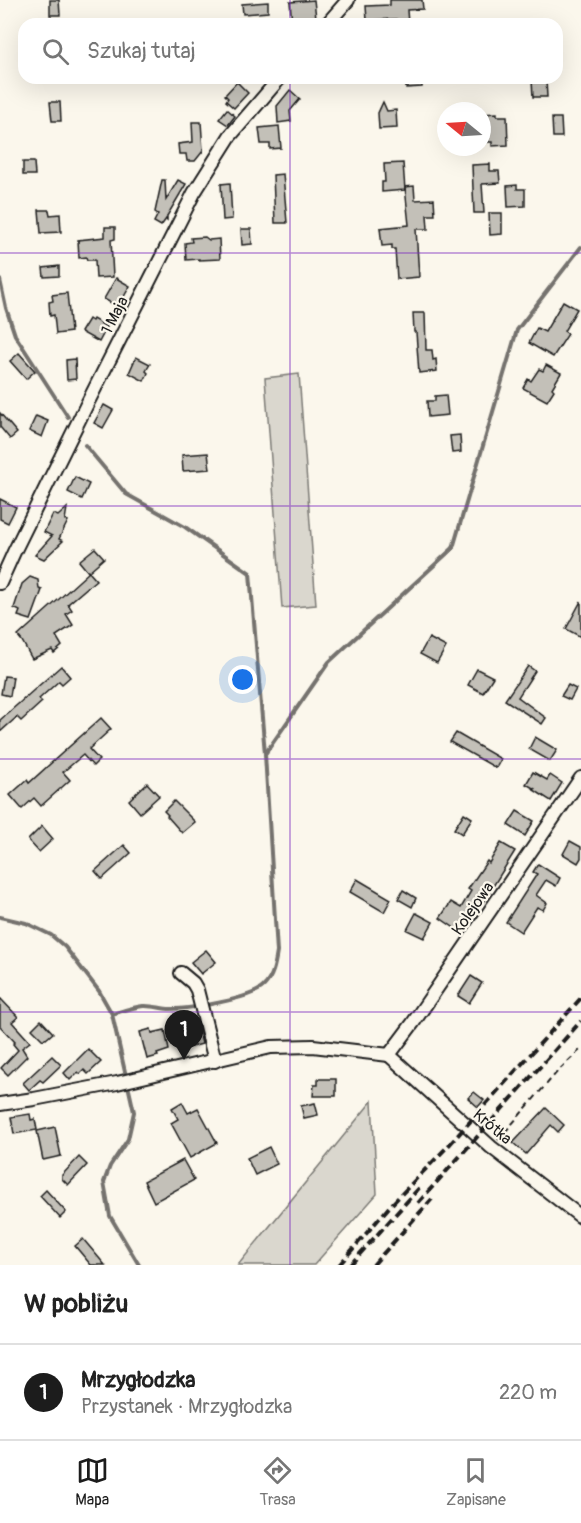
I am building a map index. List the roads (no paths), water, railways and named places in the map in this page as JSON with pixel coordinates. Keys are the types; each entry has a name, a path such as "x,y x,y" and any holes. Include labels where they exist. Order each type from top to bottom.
{"street":[{"path":"332,18 348,0"},
{"name":"1 Maja","path":"0,583 86,406 194,194 230,136 275,84"},
{"name":"Kolejowa","path":"388,1055 413,1023 581,778"},
{"path":"181,973 193,983 197,990 216,1061"},
{"path":"0,1104 146,1077 271,1047 299,1046 388,1055"},
{"name":"Krótka","path":"388,1055 491,1147 581,1217"}],"waterway":[{"path":"265,754 329,662 453,548 517,330 581,247"},
{"path":"0,280 15,335 68,417"},
{"path":"85,445 126,494 185,527 250,573 265,754 277,952 270,979 257,991 247,995 191,1007 171,1009 143,1006 112,1014"},
{"path":"0,917 26,923 51,935 65,947 99,991 112,1014 134,1112 128,1139 110,1166 104,1182 110,1216 139,1265"}],"railway":[{"path":"339,1265 390,1206 450,1144 581,998"},
{"path":"418,1203 581,1021"},
{"path":"350,1265 420,1187"},
{"path":"373,1265 432,1199"}],"place":[{"name":"Mrzygłodzka","path":"184,1060"}]}
